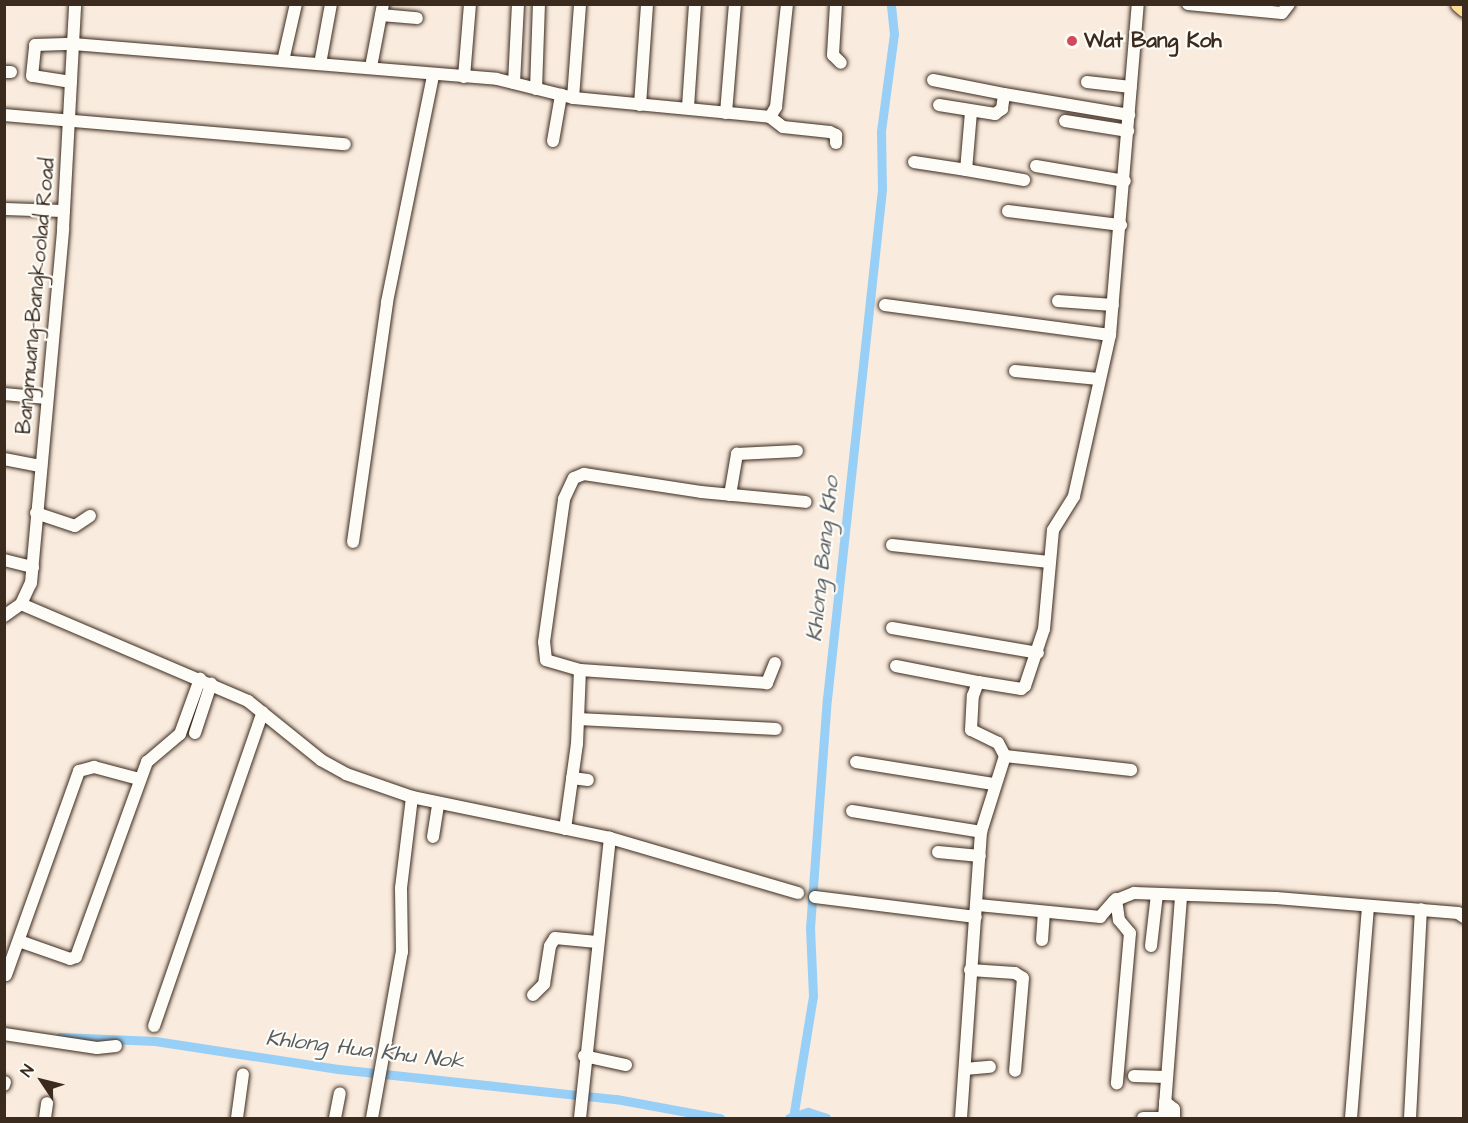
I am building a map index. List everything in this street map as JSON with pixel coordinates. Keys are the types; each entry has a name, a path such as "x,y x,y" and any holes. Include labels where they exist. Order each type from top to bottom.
{"main road":[{"path":"1458,4 1464,9"}],"street":[{"name":"Bangmuang-Bangkoolad Road","path":"21,604 31,584 33,567 64,211 75,4"},
{"path":"283,61 296,4"},
{"path":"320,64 331,4"},
{"path":"464,77 470,4"},
{"path":"514,83 519,4"},
{"path":"536,89 540,4"},
{"path":"553,141 567,96 580,4"},
{"path":"640,105 646,4"},
{"path":"688,108 695,4"},
{"path":"726,113 735,4"},
{"path":"770,117 776,107 786,4"},
{"path":"836,4 833,55 841,63"},
{"path":"896,666 1021,688 1030,678 1047,615 1049,562 1055,522 1068,507 1077,486 1110,335 1125,181 1137,4"},
{"path":"1188,4 1237,6 1282,13 1288,4"},
{"path":"371,67 382,10 417,18"},
{"path":"71,82 35,78 32,73 35,45 73,44 371,67 514,83 567,96 770,117 783,127 836,135 836,143"},
{"path":"353,543 387,302 433,75"},
{"path":"933,80 1129,115"},
{"path":"1087,82 1131,87"},
{"path":"939,105 971,112 997,114 1004,94"},
{"path":"966,170 971,112"},
{"path":"4,115 345,144"},
{"path":"1065,121 1128,131"},
{"path":"914,162 1024,180"},
{"path":"1036,166 1125,181"},
{"path":"4,209 64,211"},
{"path":"1008,211 1121,225"},
{"path":"1058,301 1113,305"},
{"path":"885,305 1110,335"},
{"path":"1016,371 1099,380"},
{"path":"4,394 47,398"},
{"path":"730,495 737,454 797,451"},
{"path":"4,459 41,466"},
{"path":"775,663 766,683 580,670 555,665 544,657 566,491 574,478 584,474 730,495 806,502"},
{"path":"36,513 75,526 90,516"},
{"path":"892,545 1049,562"},
{"path":"4,560 33,567"},
{"path":"4,616 21,604 75,630 206,682 263,712 338,770 412,797 610,838 798,893"},
{"path":"892,628 1038,653"},
{"path":"565,829 579,719 580,670"},
{"path":"195,733 206,682"},
{"path":"19,941 70,959 76,957 139,779 151,756 180,734 206,682"},
{"path":"978,682 971,730 998,743 1005,756"},
{"path":"154,1026 263,712"},
{"path":"579,719 776,729"},
{"path":"1005,756 1131,770"},
{"path":"961,1119 981,832 993,784 1005,756"},
{"path":"856,762 993,784"},
{"path":"6,975 79,771 94,767 139,779"},
{"path":"572,778 588,780"},
{"path":"372,1119 402,952 401,888 412,797"},
{"path":"433,837 438,804"},
{"path":"852,811 981,832"},
{"path":"580,1119 584,1056 610,838"},
{"path":"938,852 981,856"},
{"path":"815,897 977,911 1044,912 1100,917 1116,899 1134,893 1181,897 1276,898 1458,913 1464,918"},
{"path":"1151,946 1157,894"},
{"path":"1143,1118 1163,1119 1181,897"},
{"path":"1116,899 1119,920 1130,933 1117,1083"},
{"path":"1351,1119 1368,907"},
{"path":"1410,1119 1420,909"},
{"path":"1042,940 1044,912"},
{"path":"532,995 544,984 550,946 555,938 597,942"},
{"path":"970,970 1015,973 1023,978 1015,1071"},
{"path":"4,1034 97,1048 116,1046"},
{"path":"584,1056 626,1065"},
{"path":"965,1069 990,1067"},
{"path":"237,1119 243,1074"},
{"path":"1134,1076 1166,1077"},
{"path":"335,1119 340,1092"},
{"path":"1165,1102 1174,1109 1174,1119"},
{"path":"45,1119 47,1103"}],"waterway":[{"name":"Khlong Bang Kho","path":"793,1118 813,996 810,928 827,699 882,189 881,131 894,34 891,4"},
{"name":"Khlong Hua Khu Nok","path":"60,1037 155,1041 338,1069 616,1099 720,1118"},
{"path":"789,1118 808,1112 826,1118"}],"place":[{"name":"Wat Bang Koh","path":"1072,41"}]}
